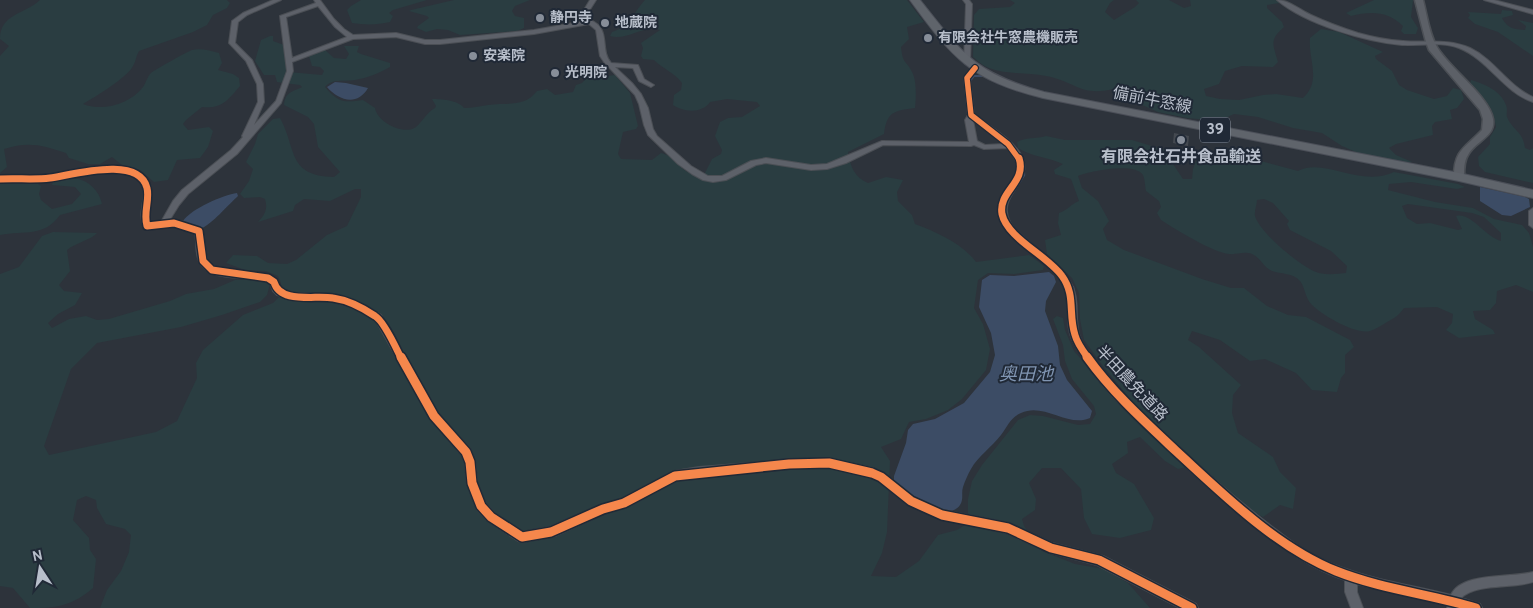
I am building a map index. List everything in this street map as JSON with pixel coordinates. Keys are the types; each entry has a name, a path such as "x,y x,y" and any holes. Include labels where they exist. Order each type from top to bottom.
{"main road":[{"name":"備前牛窓線","path":"915,0 971,65 1011,86 1043,95 1459,177 1533,194"}],"street":[{"path":"247,138 246,135 260,102 260,84 249,60 232,44 235,21 245,14 278,0"},
{"path":"587,10 593,0"},
{"path":"966,0 969,4 971,65 966,78 971,115 969,120 974,142"},
{"path":"1280,0 1333,26 1372,38 1402,43 1430,42 1453,44 1466,48 1495,68 1518,94 1533,100"},
{"path":"1418,0 1430,42 1441,59 1485,109 1490,121 1488,129 1463,152 1459,164 1459,177"},
{"path":"1487,0 1533,12"},
{"path":"162,224 186,192 234,152 279,102 290,74 283,16 316,1 324,12 345,33 352,37"},
{"path":"289,61 352,37 396,35 425,42 440,42 534,32 590,22 595,24 602,34 602,52 611,65 626,79 641,100 650,132 699,175 714,179 729,176 759,161 805,168 828,166 838,164 872,146 882,143 955,144 974,142 984,147 1009,146"},
{"path":"611,65 636,66 641,80 651,86"},
{"name":"半田農免道路","path":"971,115 1009,146 1017,155 1021,163 1021,174 1004,198 1001,206 1002,216 1009,227 1042,255 1067,283 1072,303 1072,329 1084,353 1123,399 1196,470 1236,505 1285,544 1317,563 1352,578 1453,604 1476,608"},
{"path":"0,179 48,179 106,168 122,169 145,182 147,187 145,219 147,226 181,224 198,231 201,255 204,264 210,270 221,273 266,276 273,279 276,283 276,289 280,293 293,296 334,298 359,307 378,317 434,416 466,452 470,462 472,483 481,506 491,517 516,535 522,537 550,532 603,509 624,503 675,476 789,464 829,463 872,473 911,501 942,514 1008,528 1063,552 1079,554 1099,560 1192,608"},
{"path":"1533,211 1533,225"},
{"path":"1453,604 1458,592 1464,588 1515,582 1533,577"},
{"path":"1352,578 1352,592 1357,608"}],"green space":[{"path":"40,0 227,0 230,3 227,8 213,15 207,25 193,32 139,51 133,66 125,76 83,104 107,107 124,102 138,93 151,73 189,51 199,49 219,53 222,63 218,70 233,74 239,78 240,86 224,103 215,107 202,107 183,124 188,130 209,127 213,131 208,147 200,158 177,160 168,180 154,182 140,170 122,165 112,157 100,164 88,164 69,158 66,153 50,148 20,145 4,149 7,167 0,173 0,56 9,46 0,39 1,31 4,24 14,15"},
{"path":"361,0 427,0 393,10 389,13 393,16 390,22 381,24 352,23 347,10"},
{"path":"454,0 530,0 515,6 512,11 515,16 524,18 524,28 517,31 460,35 448,30 437,29 426,32 417,28 429,18 409,11"},
{"path":"645,0 907,0 924,22 907,27 909,39 901,47 904,60 915,80 915,108 897,111 887,121 884,134 848,152 854,171 863,181 868,183 886,177 903,180 897,192 898,201 912,215 915,224 956,244 964,249 976,262 1029,255 1044,266 1043,270 1014,274 988,273 978,280 974,308 983,324 990,349 986,370 962,399 948,410 926,419 909,422 901,439 881,447 890,461 887,532 882,553 871,576 896,577 919,561 938,535 957,530 968,523 968,499 972,481 982,465 1018,420 1030,415 1043,416 1078,425 1090,424 1096,414 1094,406 1072,379 1065,361 1063,345 1053,319 1057,316 1063,318 1065,330 1074,351 1115,398 1186,467 1178,469 1165,461 1140,437 1127,442 1128,453 1112,464 1116,473 1134,484 1154,518 1151,530 1120,538 1092,534 1084,518 1081,489 1061,468 1042,468 1029,483 1036,499 1035,510 1022,519 1024,526 1042,551 1075,564 1104,569 1128,583 1150,608 100,608 107,590 121,571 129,552 131,535 125,529 106,524 97,508 96,500 86,496 77,500 73,520 89,538 90,550 96,559 93,588 78,599 64,605 30,608 13,588 0,586 0,274 19,267 42,236 53,232 97,233 67,250 70,271 59,285 64,291 82,293 75,305 58,314 48,323 52,328 69,319 86,316 97,320 109,319 170,301 186,294 214,289 235,280 258,279 270,284 267,295 260,302 222,315 181,327 97,343 71,369 44,446 49,455 156,432 177,421 197,378 196,363 203,350 243,315 273,303 280,296 281,283 278,276 266,271 245,270 226,263 233,255 257,256 268,263 287,264 296,260 327,235 347,226 361,197 361,189 355,189 330,201 304,199 295,205 293,211 258,222 265,212 265,199 260,197 244,198 240,194 249,181 253,169 246,162 258,134 273,119 280,118 296,159 308,172 334,177 340,172 318,147 314,124 308,117 284,105 287,95 302,87 300,85 277,82 275,75 264,75 255,61 261,40 273,36 273,41 284,45 288,72 322,75 324,71 320,67 312,66 309,56 325,50 334,58 346,59 349,54 344,46 359,46 357,52 390,63 390,67 373,75 355,80 331,82 325,87 341,100 363,100 375,108 386,123 405,130 416,127 435,108 436,106 432,99 454,102 464,108 515,103 527,100 537,91 547,89 555,95 573,92 576,85 582,83 592,72 597,73 599,77 615,75 630,93 638,126 636,129 623,132 618,154 621,159 652,160 661,153 673,159 690,173 705,173 712,159 721,154 722,150 715,136 720,122 728,118 742,117 760,106 757,102 727,99 710,102 702,109 692,111 673,105 674,95 681,90 682,83 676,76 654,60 643,59 641,56 643,48 641,43 660,30 648,29 623,36 610,36 612,32 627,23"},
{"path":"1010,0 1114,0 1105,12 1114,20 1135,7 1139,3 1136,0 1169,0 1184,8 1191,6 1190,0 1280,0 1279,3 1267,5 1267,8 1282,22 1284,27 1274,39 1278,62 1273,67 1242,66 1225,71 1219,84 1204,89 1206,96 1239,100 1276,94 1303,98 1309,91 1313,77 1310,38 1321,29 1339,32 1383,52 1375,56 1376,59 1392,71 1399,85 1407,90 1434,99 1447,96 1453,88 1461,90 1464,99 1457,108 1450,110 1452,119 1435,122 1432,126 1433,135 1396,144 1389,148 1396,155 1412,162 1404,163 1358,153 1342,146 1322,133 1293,128 1258,117 1234,114 1219,121 1187,118 1158,112 1113,89 1102,91 1085,90 1056,78 1003,72 985,66 973,57 974,15 979,9 1010,7 1015,3"},
{"path":"1374,0 1413,0 1411,17 1418,28 1416,34 1404,34 1401,31 1403,26 1385,15 1365,13 1351,16 1346,13"},
{"path":"1502,10 1512,11 1513,15 1502,18 1512,28 1525,30 1526,26 1518,20 1533,23 1533,56 1498,32 1475,24 1468,18 1470,15 1468,12 1501,14"},
{"path":"1471,80 1487,86 1504,100 1507,107 1507,117 1520,134 1525,148 1530,150 1533,148 1533,183 1485,172 1479,166 1478,157 1490,144 1490,137 1496,127 1490,108 1470,84"},
{"path":"1046,136 1065,140 1132,140 1162,149 1186,152 1187,155 1173,158 1171,161 1183,179 1192,179 1196,161 1206,157 1219,156 1235,160 1257,160 1298,171 1308,168 1331,169 1368,177 1394,172 1458,184 1465,187 1457,189 1411,182 1389,184 1388,190 1435,202 1473,208 1494,219 1522,225 1529,233 1533,247 1533,292 1516,285 1497,291 1496,303 1490,310 1473,311 1475,319 1493,330 1495,334 1459,338 1446,330 1452,323 1453,314 1437,307 1404,308 1395,318 1370,331 1356,330 1331,319 1312,305 1300,281 1294,276 1272,271 1252,254 1229,254 1214,250 1161,220 1157,213 1161,207 1159,201 1146,191 1144,177 1138,171 1122,168 1078,176 1082,188 1098,201 1109,221 1103,229 1107,240 1124,250 1202,279 1231,288 1244,288 1267,306 1288,315 1306,317 1350,340 1354,347 1345,355 1345,373 1341,378 1337,392 1312,390 1296,373 1265,359 1250,361 1220,340 1192,331 1188,340 1199,347 1241,385 1233,395 1232,413 1238,433 1273,457 1280,472 1296,488 1293,509 1280,505 1263,517 1238,503 1140,411 1084,340 1080,319 1079,293 1072,278 1047,254 1045,240 1061,235 1058,223 1059,213 1079,201 1071,179 1055,174 1054,170 1063,164 1018,148 1017,142 1020,140","holes":["1264,199 1273,203 1289,221 1287,224 1290,230 1331,251 1347,266 1346,273 1319,273 1303,265 1282,249 1264,231 1255,216 1257,200","1408,204 1472,213 1484,217 1501,233 1501,241 1462,216 1456,216 1462,229 1458,230 1430,223 1417,224 1407,218 1402,206"]},
{"path":"75,178 85,181 93,187 102,204 60,215 54,222 40,230 0,235 0,182 22,181 37,183 41,186 39,194 41,200 52,209 72,204 81,194 75,187 52,185 53,181"}],"water":[{"path":"335,82 368,88 358,98 348,100 331,92 327,87"},
{"path":"1480,187 1525,197 1529,199 1530,207 1511,216 1502,215 1480,201"},
{"path":"237,193 238,196 206,226 202,228 183,221 187,216 208,203"},
{"name":"奥田池","path":"1049,272 1054,276 1056,282 1046,301 1045,311 1058,346 1060,365 1067,380 1092,411 1090,418 1073,420 1047,412 1030,410 1017,415 974,464 963,487 960,505 954,510 945,511 926,505 894,482 894,476 906,443 908,430 913,424 935,419 964,403 990,372 995,355 991,333 979,307 982,280 990,275 1014,276"}],"building":[{"name":"有限会社石井食品輸送","path":"1174,133 1189,136 1188,146 1173,143"}],"waterway":[{"path":"970,81 974,76 982,76"},
{"path":"1013,192 1024,175 1023,161"},
{"path":"1013,228 1052,262"},
{"path":"1073,287 1076,306"},
{"path":"1095,361 1122,394"}],"cycle path":[{"path":"975,68 967,78 971,115 1014,150 1021,166 1020,175 1005,197 1002,215 1008,226 1054,266 1067,283 1072,297 1073,328 1078,343 1094,367 1115,391 1158,434 1225,495 1279,539 1305,557 1338,572 1377,584 1437,597 1476,608"},
{"path":"0,179 50,178 103,169 129,171 140,177 147,187 145,219 147,226 174,223 199,231 203,261 212,270 222,273 258,275 274,282 276,289 280,293 293,296 334,298 359,307 378,317 434,416 466,452 470,462 472,483 481,506 491,517 522,537 551,532 603,509 624,503 675,476 789,464 829,463 872,473 881,477 911,501 942,515 1008,528 1051,548 1099,560 1192,608"}],"place":[{"name":"静円寺","path":"540,18"},
{"name":"地蔵院","path":"605,23"},
{"name":"有限会社牛窓農機販売","path":"928,38"},
{"name":"安楽院","path":"473,56"},
{"name":"光明院","path":"555,73"},
{"name":"有限会社石井食品輸送","path":"1181,140"}]}
